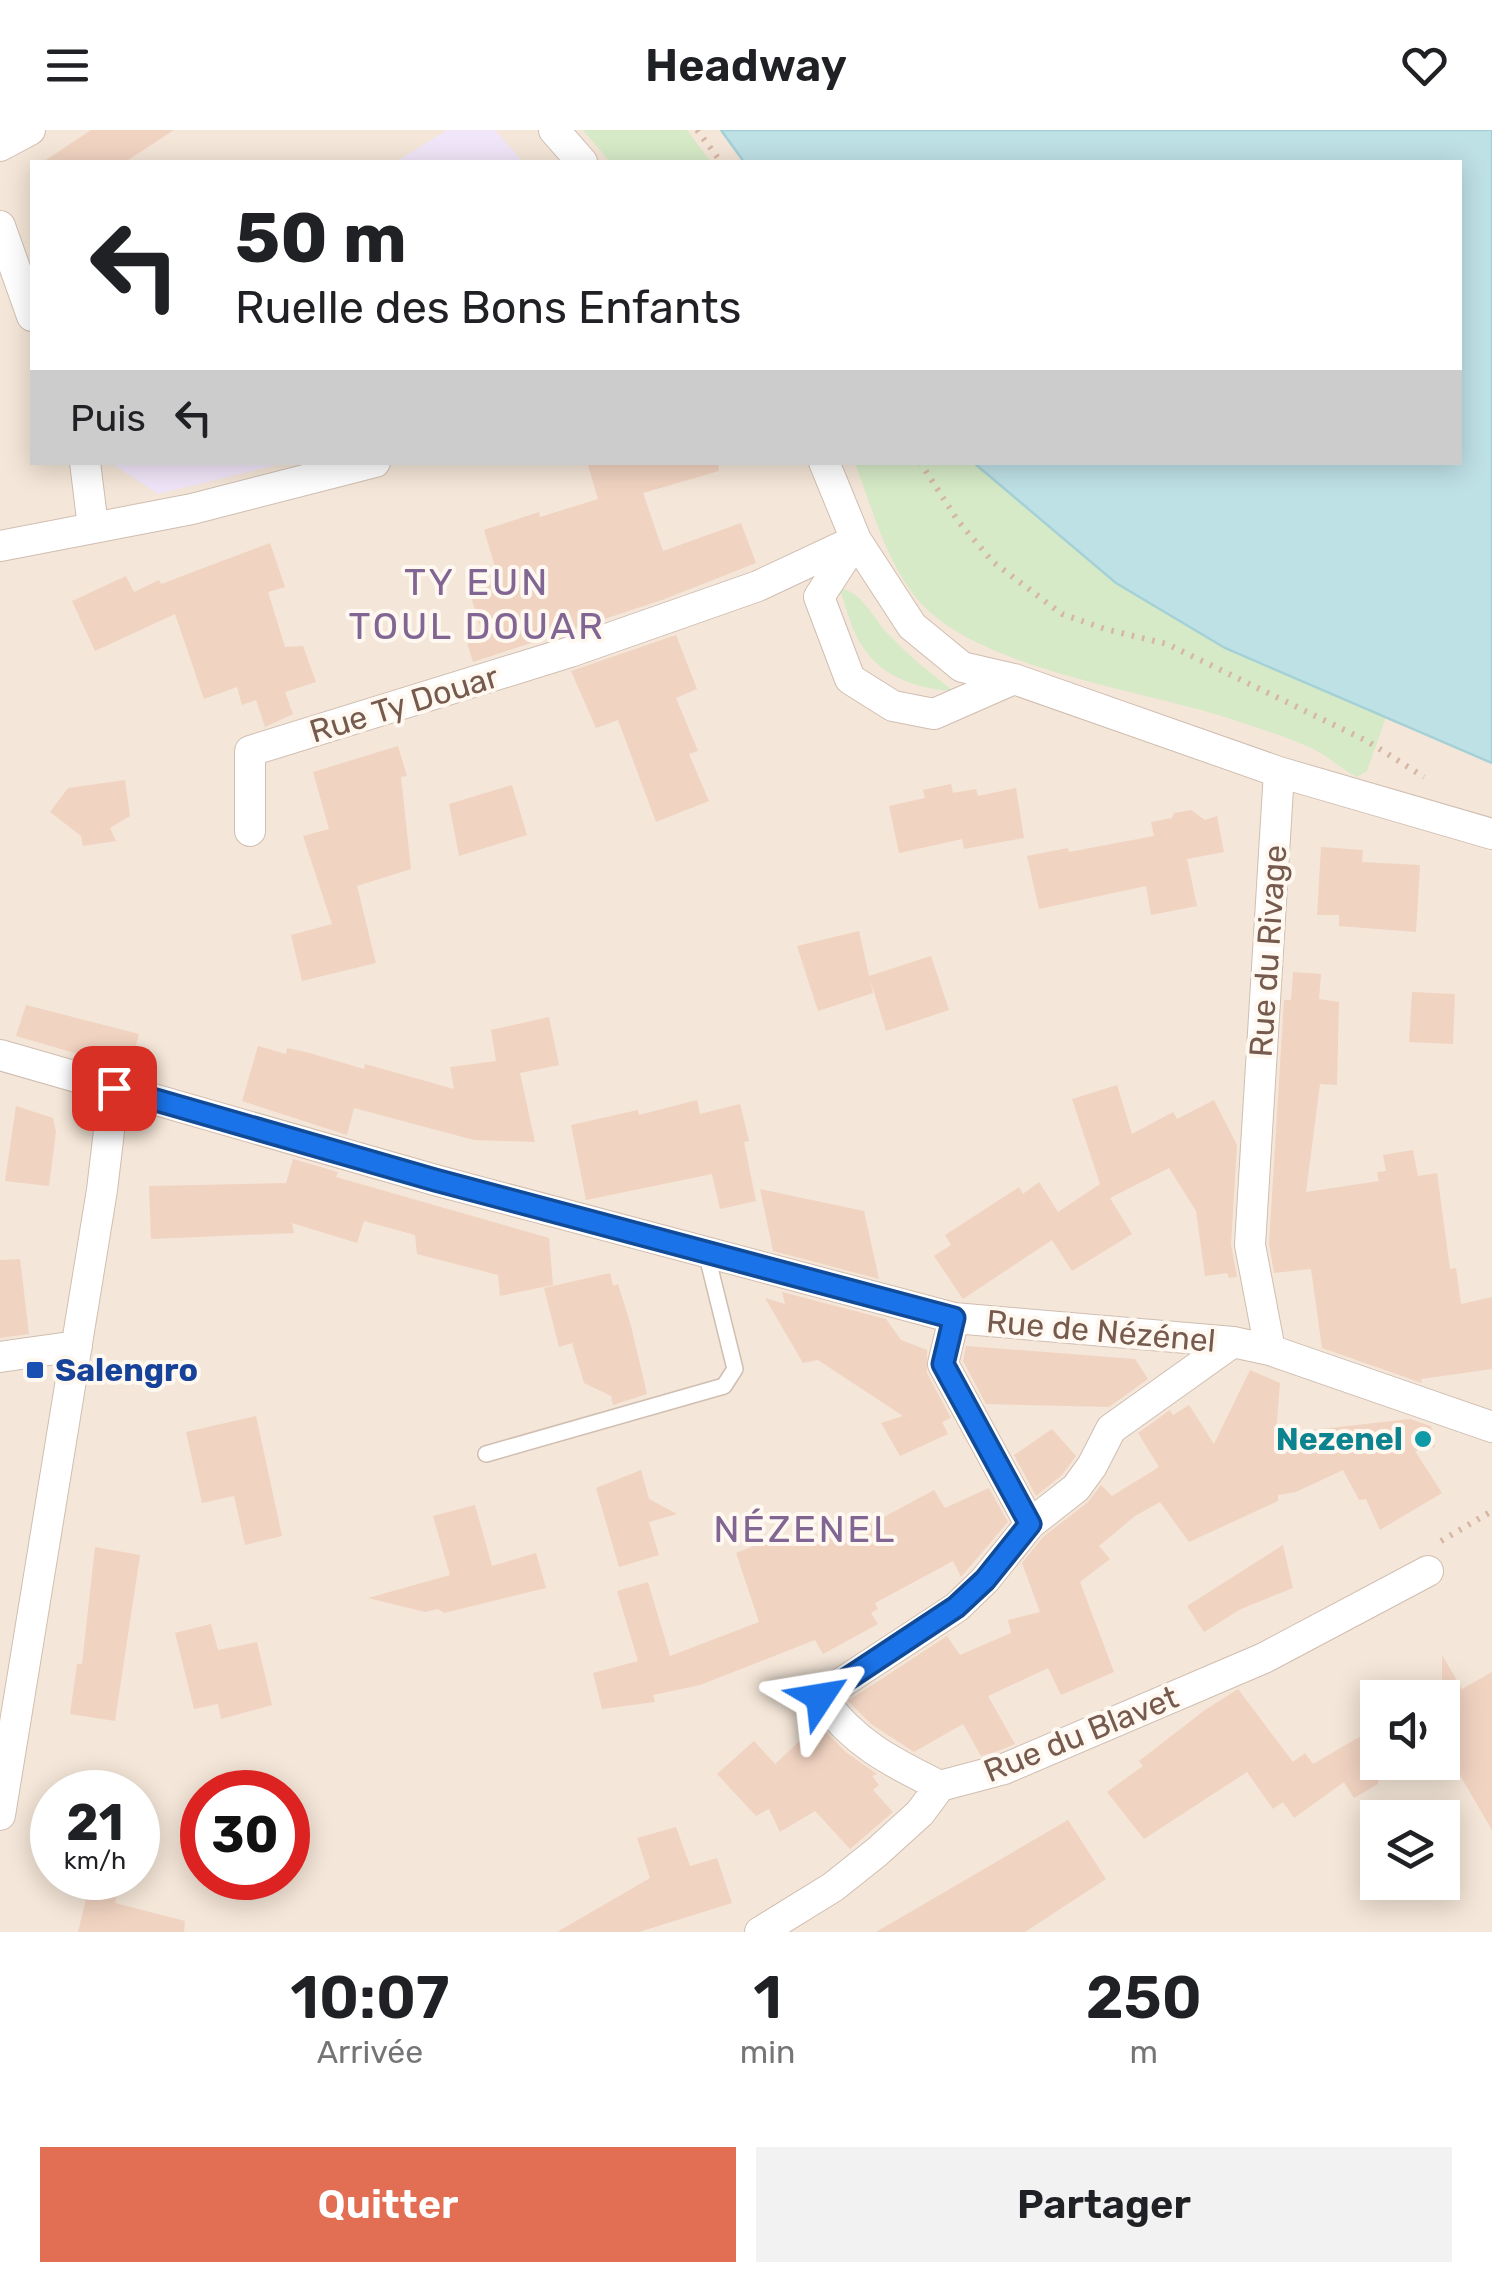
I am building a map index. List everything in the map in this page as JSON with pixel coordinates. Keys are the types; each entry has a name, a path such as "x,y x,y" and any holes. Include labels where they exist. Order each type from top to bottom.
{"street":[{"path":"0,146 30,130"},
{"path":"554,130 580,160"},
{"path":"0,226 30,310"},
{"path":"85,465 92,527"},
{"path":"0,546 192,508 363,465"},
{"path":"825,465 856,540 912,626 962,667 1014,679 1279,772 1492,834"},
{"path":"856,540 819,597 850,679 893,706 934,714 1014,679"},
{"name":"Rue Ty Douar","path":"250,831 250,752 570,652 758,586 856,540"},
{"name":"Rue du Rivage","path":"1270,1350 1250,1245 1279,772"},
{"name":"Rue de Nézénel","path":"0,1055 435,1180 954,1318 1233,1342 1270,1350 1492,1427"},
{"path":"0,1815 102,1190 114,1088"},
{"path":"954,1318 943,1364 1030,1524"},
{"path":"940,1786 865,1747 820,1697 956,1607 985,1580 1030,1524 1076,1488 1110,1429 1233,1342"},
{"path":"0,1357 77,1346"},
{"name":"Rue du Blavet","path":"760,1932 833,1887 877,1852 920,1813 940,1786 1004,1769 1264,1658 1428,1570"}],"lane":[{"path":"486,1454 724,1386 735,1370 706,1252"}],"path":[{"path":"697,130 720,160"},
{"path":"922,465 958,521 993,562 1062,614 1167,644 1367,741 1432,782"},
{"path":"1428,1570 1418,1554 1492,1511"}],"shaded area":[{"path":"0,130 721,130 743,160 30,160 30,465 958,465 1225,648 1492,763 1492,1932 0,1932"},
{"path":"447,130 495,130 521,160 399,160"},
{"path":"114,465 277,465 158,494"}],"green space":[{"path":"583,130 687,130 710,160 608,160"},
{"path":"721,130 1492,130 1492,763 1386,717 1367,771 1357,777 1319,752 1274,733 1065,675 980,644 945,624 907,585 881,534 856,465 1462,465 1462,160 743,160"},
{"path":"839,588 862,601 898,644 953,691 905,681 879,666 859,642"}],"water":[{"path":"721,130 1492,130 1492,763 1225,648 1116,583 976,465 1462,465 1462,160 743,160"}],"building":[{"path":"91,130 174,130 128,160 46,160"},
{"path":"588,465 718,465 719,471 643,493 663,551 741,523 756,563 662,600 473,662 465,636 481,630 468,587 498,577 484,530 598,499"},
{"path":"270,543 285,587 268,592 285,647 303,646 316,682 285,692 293,714 265,727 256,700 242,705 237,687 204,699 175,614 95,651 72,601 126,576 134,592"},
{"path":"676,635 697,689 676,698 698,751 689,754 709,801 656,822 618,720 596,728 571,671"},
{"path":"398,746 407,776 401,777 411,869 357,886 376,963 302,981 291,935 332,924 303,836 329,829 313,772"},
{"path":"125,780 130,816 110,828 116,841 83,846 81,836 50,812 68,788"},
{"path":"951,784 953,793 976,789 978,796 1016,788 1024,838 964,849 962,839 899,853 889,806 925,798 923,790"},
{"path":"512,785 527,835 459,856 449,804"},
{"path":"1191,810 1205,820 1217,816 1224,852 1187,859 1197,906 1151,915 1146,886 1039,909 1027,856 1154,836 1151,822"},
{"path":"1321,847 1363,850 1362,862 1420,865 1416,932 1339,926 1339,915 1317,915"},
{"path":"859,931 869,976 931,956 949,1010 886,1031 870,979 873,993 818,1011 797,946"},
{"path":"1293,972 1321,974 1319,999 1339,1002 1337,1085 1320,1084 1306,1192 1379,1181 1377,1172 1386,1171 1383,1155 1413,1150 1418,1176 1437,1173 1450,1269 1456,1268 1461,1304 1492,1297 1492,1369 1421,1379 1422,1383 1322,1348 1311,1269 1274,1273 1269,1244 1284,1000 1291,1000"},
{"path":"1412,992 1455,994 1453,1044 1409,1042"},
{"path":"26,1005 139,1034 130,1069 16,1036"},
{"path":"549,1017 559,1065 520,1073 535,1142 474,1140 354,1108 347,1135 242,1101 258,1046 286,1054 287,1048 306,1052 364,1069 365,1064 454,1089 450,1067 496,1061 491,1030"},
{"path":"1117,1085 1132,1134 1173,1112 1177,1119 1214,1100 1237,1145 1231,1244 1237,1277 1229,1278 1227,1273 1205,1276 1196,1211 1169,1168 1110,1198 1132,1234 1072,1271 1052,1240 963,1299 934,1256 951,1245 945,1235 1019,1187 1023,1194 1039,1182 1058,1212 1100,1184 1072,1099"},
{"path":"697,1100 700,1114 740,1104 756,1201 720,1209 712,1174 586,1200 571,1125 638,1110 639,1115"},
{"path":"16,1106 53,1118 56,1132 49,1186 5,1181"},
{"path":"293,1159 338,1172 336,1177 549,1238 553,1285 500,1296 498,1275 417,1254 415,1235 364,1221 357,1243 292,1223 294,1233 151,1239 149,1186 286,1183"},
{"path":"760,1189 864,1211 879,1279 773,1251"},
{"path":"20,1259 29,1334 0,1338 0,1260"},
{"path":"610,1273 613,1286 618,1284 631,1326 647,1394 613,1405 611,1396 584,1383 572,1343 559,1347 544,1288"},
{"path":"782,1292 886,1319 901,1340 927,1350 927,1373 951,1418 942,1422 948,1434 900,1456 881,1423 903,1416 818,1360 803,1363 765,1298 785,1304"},
{"path":"966,1346 1135,1359 1148,1379 1109,1407 986,1404 963,1361"},
{"path":"1250,1370 1280,1383 1276,1434 1410,1419 1431,1426 1435,1447 1415,1451 1442,1493 1380,1530 1366,1499 1359,1500 1343,1470 1296,1492 1278,1495 1278,1501 1189,1542 1160,1502 1135,1516 1099,1546 1110,1559 1080,1582 1114,1672 1061,1695 1048,1668 988,1696 1015,1744 998,1751 981,1756 963,1724 914,1752 871,1724 848,1701 947,1636 960,1655 1011,1633 1008,1620 1040,1612 1022,1563 1043,1537 1088,1502 1101,1485 1112,1496 1159,1467 1138,1433 1170,1410 1173,1415 1189,1405 1214,1444"},
{"path":"256,1416 282,1536 245,1545 234,1496 202,1503 186,1432"},
{"path":"1052,1429 1076,1456 1062,1475 1036,1496 1014,1455"},
{"path":"641,1470 649,1499 677,1514 649,1522 659,1555 619,1567 596,1488"},
{"path":"989,1488 1008,1522 961,1577 953,1561 875,1603 878,1609 871,1613 878,1624 823,1654 815,1640 700,1685 653,1695 655,1702 602,1709 593,1673 638,1661 617,1591 648,1582 670,1656 759,1622 736,1553 776,1537 793,1547 852,1516 860,1530 934,1490 945,1508"},
{"path":"475,1505 492,1566 536,1553 546,1588 444,1613 368,1598 450,1575 433,1516"},
{"path":"1283,1545 1293,1588 1241,1609 1204,1632 1187,1606"},
{"path":"95,1547 140,1555 115,1721 70,1714 77,1664 82,1664"},
{"path":"211,1624 218,1650 257,1642 272,1705 221,1719 218,1704 194,1709 175,1633"},
{"path":"1442,1655 1457,1680 1442,1680"},
{"path":"1492,1672 1492,1830 1460,1775 1460,1686 1462,1689"},
{"path":"1238,1689 1293,1762 1305,1753 1313,1764 1360,1737 1360,1780 1378,1780 1378,1784 1354,1798 1344,1782 1294,1818 1283,1802 1273,1809 1247,1772 1144,1839 1107,1792 1143,1766 1139,1761"},
{"path":"818,1724 847,1753 877,1774 872,1776 879,1785 873,1790 893,1812 850,1849 815,1811 780,1832 769,1809 756,1816 717,1774 754,1741 775,1764"},
{"path":"1068,1820 1106,1879 1025,1932 876,1932"},
{"path":"676,1827 690,1866 717,1858 732,1903 639,1932 557,1932 650,1878 637,1838"},
{"path":"86,1900 116,1900 115,1903 185,1921 184,1932 78,1932"}],"place":[{"name":"Salengro","path":"35,1370"},
{"name":"Nezenel","path":"1423,1439"}],"district":[{"name":"TY EUN TOUL DOUAR","path":"477,604"},
{"name":"NÉZENEL","path":"805,1529"}],"route":[{"path":"114,1088 435,1180 954,1318 943,1364 1030,1524 985,1580 956,1607 820,1697"}]}
